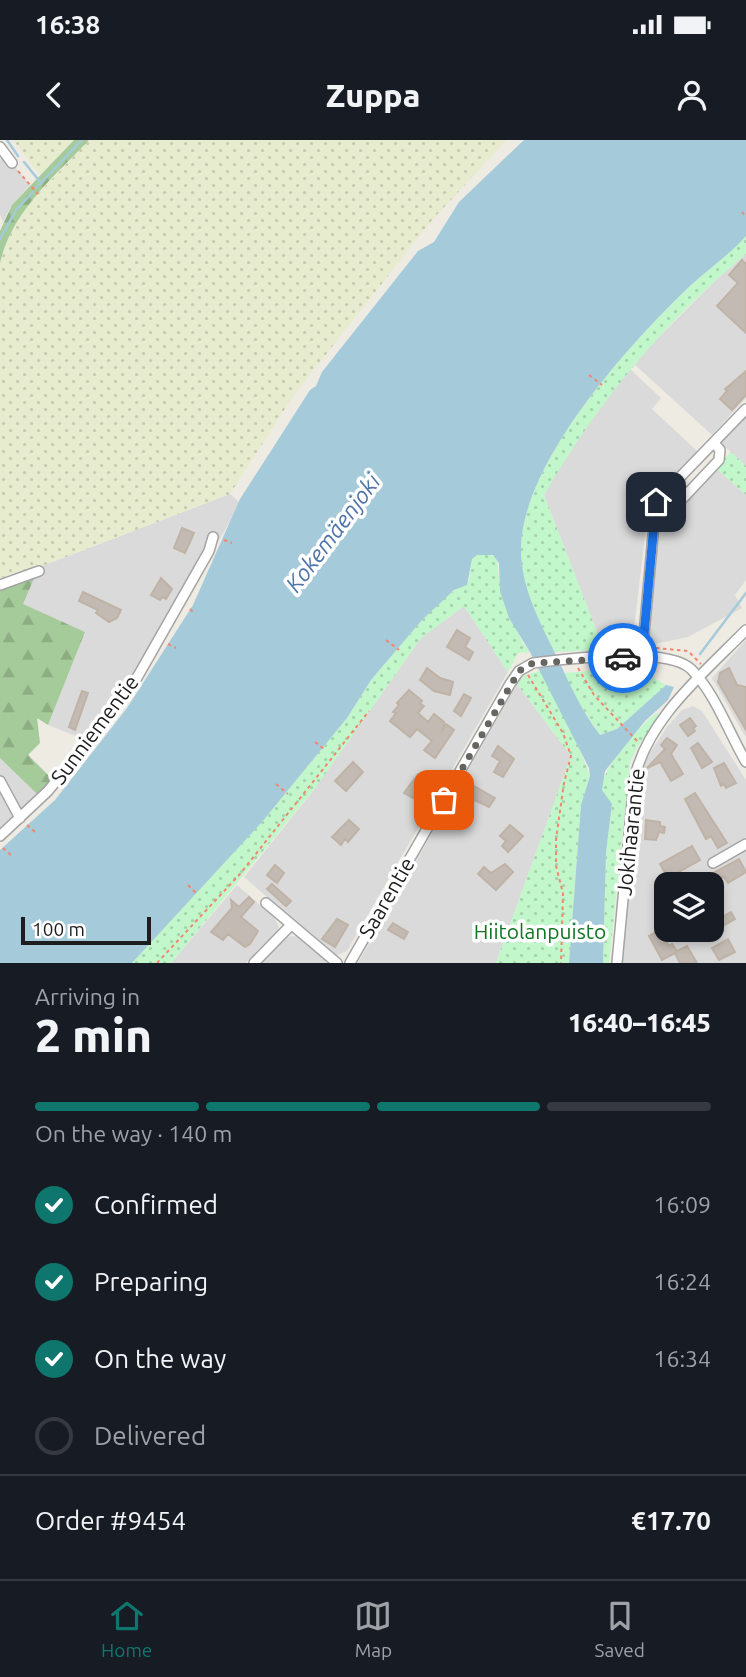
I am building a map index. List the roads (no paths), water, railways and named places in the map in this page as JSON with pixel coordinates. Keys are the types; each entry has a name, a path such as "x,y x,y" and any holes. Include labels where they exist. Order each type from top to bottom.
{"street":[{"path":"0,147 12,163"},
{"path":"746,408 656,502 641,652 681,662 701,676 742,746 746,762"},
{"path":"651,531 719,460 720,450 714,443"},
{"name":"Sunniementie","path":"0,836 23,821 130,690 190,587 209,551 213,537"},
{"path":"0,585 39,571"},
{"name":"Jokihaarantie","path":"617,963 634,781 640,757 661,722 746,630"},
{"name":"Saarentie","path":"350,963 510,684 528,665 641,652"},
{"path":"0,781 23,821"},
{"path":"713,863 746,844"},
{"path":"266,903 337,963"},
{"path":"254,963 291,925"}],"water":[{"name":"Kokemäenjoki","path":"524,140 746,140 746,236 666,310 610,372 558,445 538,482 525,518 521,552 531,601 574,692 600,735 617,729 666,685 674,687 668,700 645,721 605,771 602,790 612,804 606,852 603,963 569,963 581,805 590,776 589,768 530,652 509,618 500,591 499,563 493,555 477,555 472,559 467,585 454,590 422,620 371,680 347,718 262,822 132,963 0,963 0,850 55,800 127,708 193,605 240,499 310,390 316,386 322,372 418,251 434,242 459,202"}],"waterway":[{"path":"7,140 18,156"},
{"path":"36,188 82,140"},
{"path":"24,162 41,183"},
{"path":"0,239 16,210 33,192"},
{"path":"700,654 746,593"}],"park label":[{"name":"Hiitolanpuisto","path":"540,932"}]}
